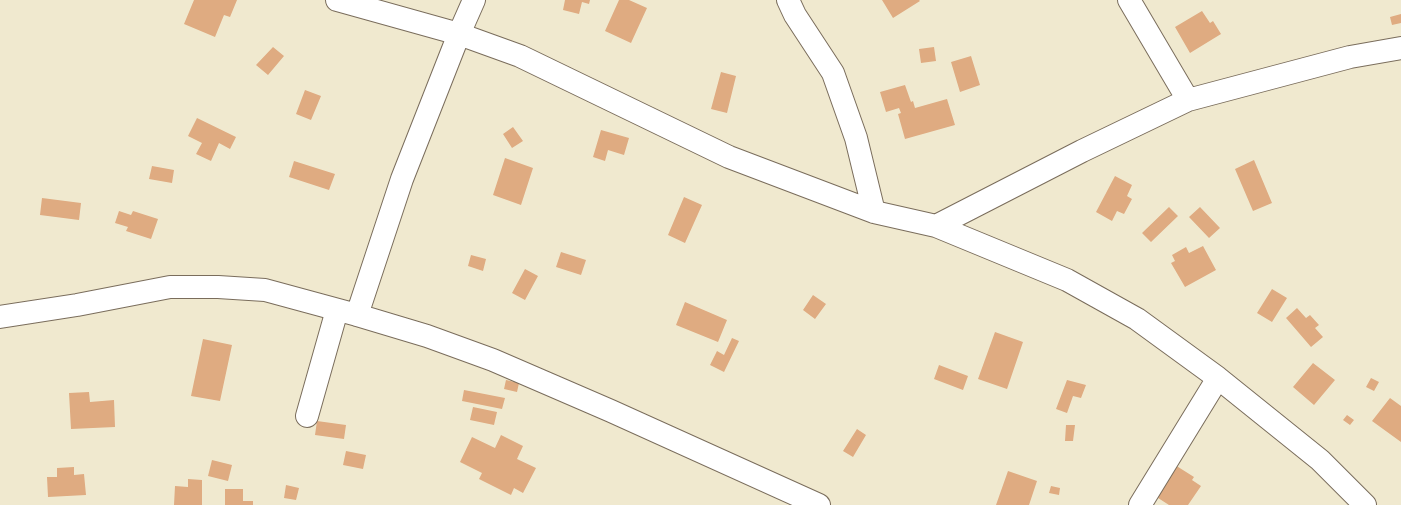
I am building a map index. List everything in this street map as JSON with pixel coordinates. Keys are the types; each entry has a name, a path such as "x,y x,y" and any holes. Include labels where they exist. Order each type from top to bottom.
{"street":[{"path":"337,0 459,34 520,56 728,157 874,212 936,226 1067,280 1137,319 1218,378 1320,460 1365,505"},
{"path":"306,416 474,0"},
{"path":"788,0 795,15 833,73 856,138 874,212"},
{"path":"1129,0 1188,100"},
{"path":"936,226 1082,151 1188,100 1350,57 1401,48"},
{"path":"0,317 170,286 265,290 347,312 427,336 493,360 611,411 819,505"},
{"path":"1140,505 1218,378"}],"building":[{"path":"194,0 237,0 230,17 224,15 215,37 184,24"},
{"path":"565,0 590,0 589,4 582,2 579,14 563,10"},
{"path":"619,0 629,0 647,8 631,43 605,31"},
{"path":"882,0 919,0 920,1 893,18"},
{"path":"1202,11 1210,23 1213,21 1221,34 1190,53 1175,27"},
{"path":"1401,14 1401,23 1392,25 1390,17"},
{"path":"273,47 284,56 268,75 256,65"},
{"path":"934,47 936,61 921,63 919,49"},
{"path":"971,56 980,85 960,92 951,62"},
{"path":"721,72 736,76 727,113 711,109"},
{"path":"905,85 911,102 913,101 915,108 947,99 955,125 905,139 898,114 901,113 899,108 886,112 880,92"},
{"path":"305,90 321,96 311,120 296,114"},
{"path":"197,118 236,137 230,149 219,143 211,161 196,154 202,143 188,136"},
{"path":"513,127 523,141 512,148 503,134"},
{"path":"601,130 629,138 624,155 608,150 605,161 593,157"},
{"path":"505,158 533,168 521,205 493,195"},
{"path":"1254,160 1272,203 1253,211 1235,169"},
{"path":"294,161 335,174 329,190 289,177"},
{"path":"152,166 174,170 172,183 149,179"},
{"path":"1115,176 1132,185 1127,196 1132,199 1124,214 1117,211 1112,221 1096,212"},
{"path":"684,197 702,205 685,243 668,235"},
{"path":"42,198 81,203 79,220 40,215"},
{"path":"1169,207 1178,216 1151,242 1142,233"},
{"path":"1200,207 1220,228 1209,238 1189,217"},
{"path":"119,211 131,215 133,211 158,219 151,239 126,231 128,227 115,223"},
{"path":"1203,246 1216,270 1185,287 1171,263 1175,261 1172,255 1186,247 1189,253"},
{"path":"561,252 586,260 581,275 556,267"},
{"path":"471,255 486,259 483,271 468,266"},
{"path":"525,269 538,276 525,300 512,293"},
{"path":"1272,289 1287,298 1272,322 1257,313"},
{"path":"813,295 826,304 815,319 803,310"},
{"path":"685,302 727,320 718,342 676,325"},
{"path":"1297,308 1306,318 1310,315 1319,325 1315,328 1323,337 1311,347 1286,318"},
{"path":"995,332 1023,342 1007,389 978,379"},
{"path":"732,338 739,341 724,372 710,365 717,351 724,355"},
{"path":"203,339 232,345 220,401 191,396"},
{"path":"1313,363 1335,380 1314,405 1293,387"},
{"path":"939,365 968,376 963,390 934,379"},
{"path":"1371,378 1379,382 1374,391 1366,387"},
{"path":"506,380 519,383 517,392 504,389"},
{"path":"1067,380 1086,385 1081,398 1073,396 1067,413 1056,409"},
{"path":"464,390 505,398 502,409 462,401"},
{"path":"89,392 90,402 114,400 115,427 71,429 69,393"},
{"path":"1390,398 1401,406 1401,442 1372,421"},
{"path":"473,407 497,412 494,425 470,420"},
{"path":"1347,415 1354,420 1350,425 1343,420"},
{"path":"317,421 346,425 344,439 315,435"},
{"path":"1066,425 1075,425 1073,441 1065,441"},
{"path":"857,429 866,435 853,457 843,451"},
{"path":"501,435 523,446 517,459 536,468 523,493 514,488 511,495 479,479 482,473 460,462 472,437 495,448"},
{"path":"346,451 366,455 363,469 343,465"},
{"path":"212,460 232,465 228,481 208,476"},
{"path":"1175,465 1194,477 1192,480 1201,486 1188,505 1169,505 1155,496"},
{"path":"74,467 74,475 84,474 86,495 48,497 47,477 57,477 57,468"},
{"path":"1008,471 1037,481 1029,505 996,505"},
{"path":"188,479 202,480 202,505 174,505 175,486 188,487"},
{"path":"286,485 299,488 296,500 284,498"},
{"path":"1051,486 1060,488 1059,495 1049,493"},
{"path":"225,489 243,489 243,501 253,501 253,505 225,505"}]}
